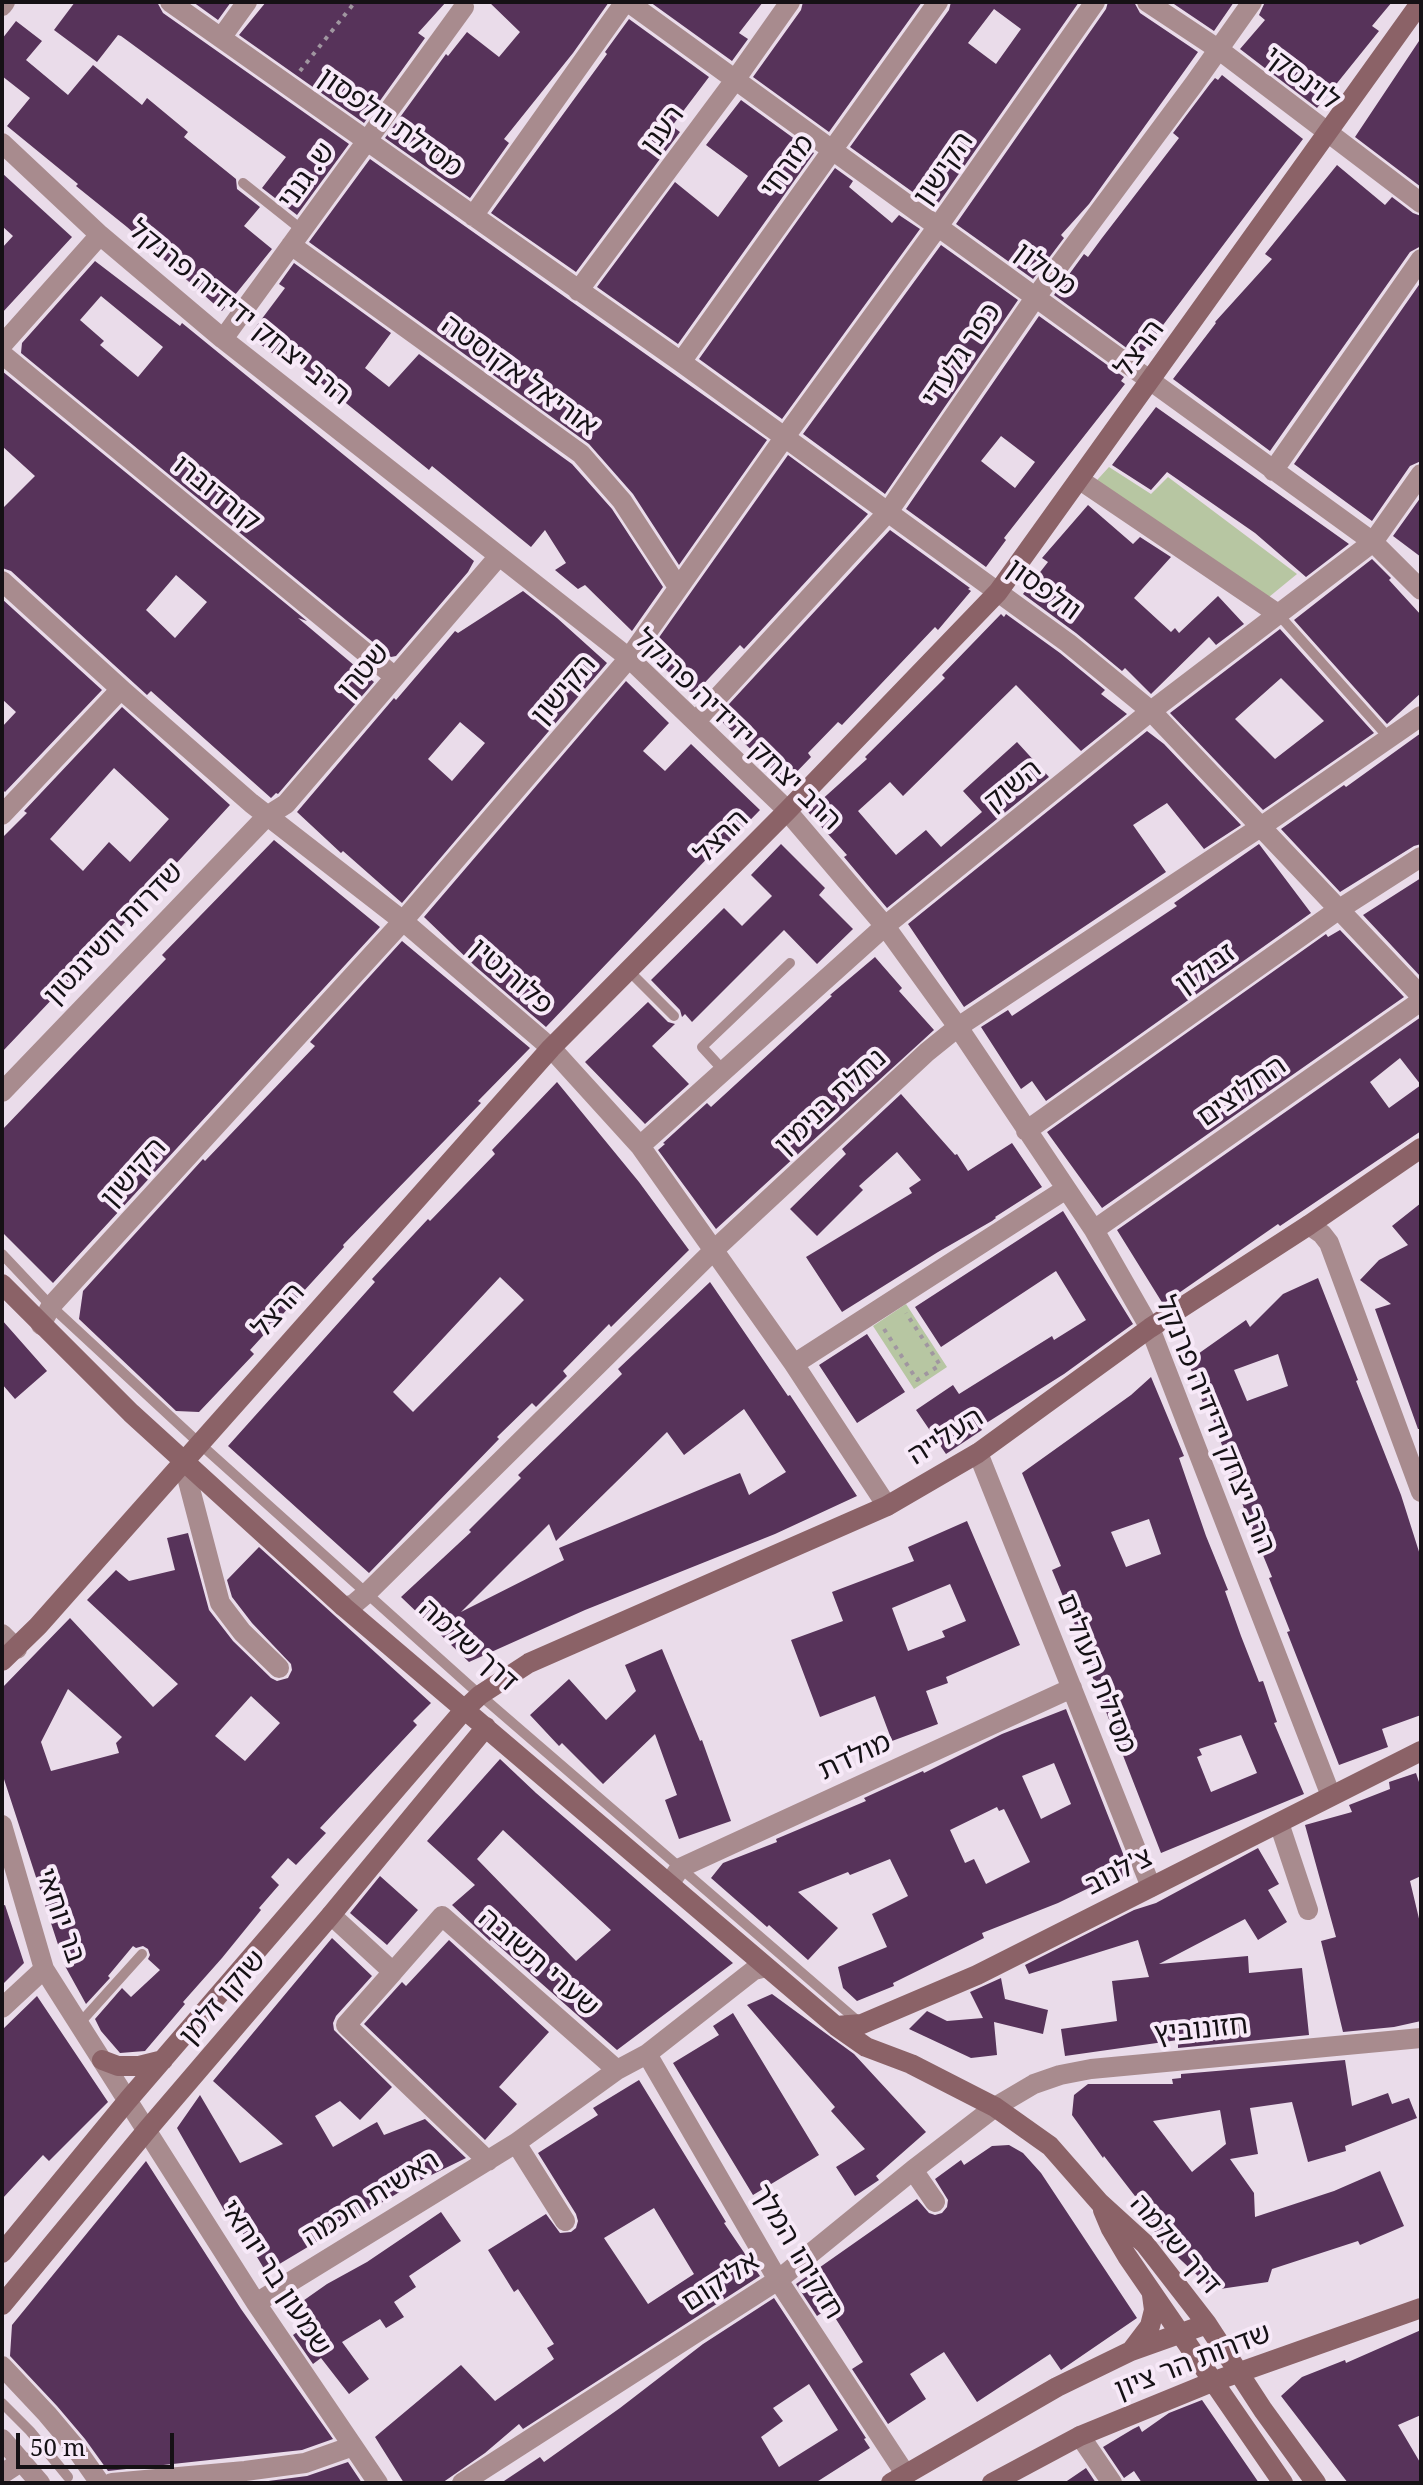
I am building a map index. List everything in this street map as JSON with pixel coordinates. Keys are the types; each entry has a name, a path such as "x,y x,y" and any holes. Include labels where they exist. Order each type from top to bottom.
{"street":[{"name":"מסילת וולפסון","path":"170,2 578,291"},
{"path":"221,38 247,2"},
{"path":"473,216 627,2"},
{"name":"מטלון","path":"627,2 1373,542 1419,582"},
{"name":"רענן","path":"578,291 790,2"},
{"name":"מזרחי","path":"681,362 938,2"},
{"name":"הקישון","path":"41,1325 51,1306 403,921 629,658 1095,2"},
{"name":"לוינסקי","path":"1147,2 1218,49 1421,203"},
{"name":"כפר גלעדי","path":"696,721 888,512 1035,298 1252,2"},
{"name":"הרצל","path":"9,1655 551,1048 788,810 998,592 1421,2"},
{"name":"ש. גנני","path":"223,339 464,7"},
{"name":"הרב יצחק ידידיה פרנקל","path":"2,143 100,235 223,339 629,658 788,810 885,926 958,1027 1094,1230 1150,1328 1331,1796"},
{"path":"2,345 100,235"},
{"name":"אוריאל אקוסטה","path":"297,238 581,454 622,501 678,587"},
{"path":"1273,471 1421,259"},
{"name":"וולפסון","path":"578,291 681,362 1068,643 1151,711 1421,998"},
{"name":"קורדוברו","path":"2,354 395,677"},
{"name":"השוק","path":"640,1146 885,926 1151,711 1373,542 1421,474"},
{"path":"1080,480 1278,614"},
{"name":"שטרן","path":"267,816 286,804 499,556"},
{"name":"פלורנטין","path":"2,581 267,816 403,921 551,1048 640,1146 794,1364 887,1506"},
{"path":"2,815 121,689"},
{"name":"נחלת בנימין","path":"344,1607 354,1604 367,1593 715,1249 927,1052 958,1027 1262,826 1421,716"},
{"name":"שדרות וושינגטון","path":"2,1092 267,816"},
{"name":"זבולון","path":"1026,1131 1338,910 1421,857"},
{"name":"החלוצים","path":"1094,1230 1421,998"},
{"name":"העלייה","path":"472,1702 529,1663 887,1506 978,1453 1150,1328 1421,1148"},
{"path":"794,1364 1066,1189"},
{"path":"1309,1225 1329,1243 1421,1492"},
{"name":"דרך שלמה","path":"2,1284 183,1462 344,1607 472,1702 486,1727 675,1876 766,1967 836,2026 866,2047 911,2064 995,2107 1050,2146 1100,2203 1145,2244 1207,2324 1316,2483"},
{"name":"מסילת העולים","path":"978,1453 1151,1887"},
{"path":"183,1462 220,1603 242,1632 279,1668"},
{"path":"2,1634 9,1655"},
{"name":"מולדת","path":"675,1876 1072,1688"},
{"name":"שוקן זלמן","path":"2,2253 128,2100 472,1702"},
{"name":"שוקן זלמן","path":"2,2305 486,1727"},
{"name":"צ'לנוב","path":"836,2026 862,2024 977,1975 1421,1751"},
{"path":"1279,1823 1308,1910"},
{"name":"בר יוחאי","path":"2,1825 44,1969 128,2100"},
{"path":"331,1915 393,1972"},
{"name":"שערי תשובה","path":"488,2161 346,2025 442,1916 617,2070"},
{"name":"ראשית חכמה","path":"256,2303 516,2143 617,2070 647,2054 754,1970 766,1967"},
{"path":"2,2008 44,1969"},
{"name":"דרך שלמה","path":"862,2024 911,2064"},
{"name":"חזונוביץ","path":"995,2107 1034,2084 1091,2069 1421,2038"},
{"name":"חזקיהו המלך","path":"647,2054 778,2280 899,2479"},
{"path":"102,2060 118,2066 139,2066 163,2060"},
{"name":"שמעון בר יוחאי","path":"128,2100 256,2303 378,2483"},
{"name":"אליקום","path":"462,2483 778,2280 995,2107"},
{"path":"516,2143 565,2221"},
{"path":"913,2170 935,2202"},
{"name":"דרך שלמה","path":"1100,2203 1111,2229 1150,2291 1283,2483"},
{"path":"1131,2351 1150,2326 1154,2302 1150,2291"},
{"name":"שדרות הר ציון","path":"992,2483 1080,2436 1212,2382 1421,2308"},
{"name":"שדרות הר ציון","path":"899,2479 1057,2387 1131,2351 1207,2324"},
{"path":"2,2366 74,2446 100,2483"},
{"path":"1080,2436 1112,2483"},
{"path":"2,2439 40,2483"},
{"path":"112,2483 245,2477 305,2463 353,2446"},
{"path":"2,2474 22,2461"}],"lane":[{"path":"243,183 297,238"},
{"path":"1278,614 1389,738"},
{"path":"724,1071 702,1047 790,963"},
{"path":"629,971 674,1016"},
{"name":"דרך שלמה","path":"2,1254 51,1306 367,1593 472,1702 675,1876 862,2024"},
{"path":"79,2024 142,1954"},
{"path":"2,2403 68,2477"}],"path":[{"path":"289,85 355,2"},
{"path":"882,1327 917,1380 940,1365 902,1307"}],"green space":[{"path":"1109,467 1151,494 1168,477 1297,574 1258,606 1088,490"},
{"path":"906,1304 947,1367 914,1389 873,1326"}],"building":[{"path":"75,2 157,2 163,13 349,144 297,215 262,188 286,157 121,36 118,35 97,62 54,30"},
{"path":"193,2 231,2 218,20"},
{"path":"266,2 446,2 418,33 425,38 364,123 239,35"},
{"path":"489,2 609,2 573,53 504,139 509,143 470,198 385,138 446,54 448,56 467,32 499,57 520,32"},
{"path":"650,2 763,2 739,33 748,39 732,61"},
{"path":"803,2 922,2 829,132 753,77 801,10"},
{"path":"951,2 1079,2 935,208 850,147 949,10","holes":["994,9 1021,29 996,64 968,43"]},
{"path":"1108,2 1134,2 1140,13 1198,52 1089,204 1061,235 1064,238 1033,279 956,224"},
{"path":"1171,2 1234,2 1214,31"},
{"path":"1265,2 1392,2 1372,26 1379,31 1317,108 1240,49 1265,20 1259,15"},
{"path":"629,19 709,77 672,126 680,132 576,272 491,213"},
{"path":"16,21 42,41 26,60 68,95 93,65 142,105 147,98 188,132 184,137 236,179 237,189 260,207 244,226 272,249 222,311 7,126 30,98 2,76 2,39"},
{"path":"1421,38 1421,187 1355,137"},
{"path":"1222,75 1303,139 1139,357 1054,295 1084,254 1088,257 1179,138 1173,133 1210,84"},
{"path":"741,100 814,153 678,344 597,287 675,182 718,217 748,176 706,145"},
{"path":"370,159 767,440 679,565 633,494 589,444 309,242"},
{"path":"1337,165 1385,205 1392,197 1421,216 1421,246 1410,252 1270,451 1173,379 1215,322 1272,259 1265,254"},
{"path":"835,168 853,181 849,187 892,223 899,215 920,229 782,419 699,359"},
{"path":"2,173 72,237 2,313 2,248 13,236 2,226"},
{"path":"941,245 1018,300 885,494 803,434"},
{"path":"95,261 180,326 182,323 474,561 396,656 391,657 21,353 22,343","holes":["101,296 163,347 138,377 100,345 104,341 80,320"]},
{"path":"294,263 391,333 365,368 389,387 419,354 572,464 612,509 663,587 632,631 585,585 578,589 555,570 566,563 545,530 531,547 432,466 429,470 295,362 291,367 249,336 285,288 279,284"},
{"path":"1421,282 1421,461 1410,466 1372,521 1294,464"},
{"path":"1039,316 1124,377 1121,381 1125,384 1004,538 1006,540 986,567 906,509","holes":["1001,436 1035,462 1015,488 981,461"]},
{"path":"2,371 307,621 298,618 374,682 278,794 271,798 151,691 147,695 11,571 2,568 2,509 35,476 2,446","holes":["176,575 207,602 175,638 146,610"]},
{"path":"1156,407 1349,544 1306,577 1255,533 1167,472 1151,490 1112,465"},
{"path":"788,455 868,514 744,649 740,645 696,692 690,692 648,653"},
{"path":"1421,497 1421,557 1393,536"},
{"path":"1088,505 1133,544 1140,537 1171,557 1134,598 1171,632 1175,628 1179,633 1218,596 1244,624 1216,645 1209,637 1151,694 1125,668 1122,671 1023,594 1048,562 1042,558"},
{"path":"890,530 971,591 938,630 935,627 842,725 838,722 808,753 811,757 786,783 717,717"},
{"path":"1372,559 1421,615 1421,693 1387,724 1294,620"},
{"path":"523,591 607,663 402,903 297,812 394,698 396,700 455,631 458,633","holes":["460,722 485,743 452,781 428,759"]},
{"path":"2,599 102,690 5,792 2,789 2,727 16,712 2,699"},
{"path":"1001,614 1004,617 1006,614 1060,653 1105,690 1101,694 1127,714 1081,751 1016,685 903,796 890,782 858,811 896,855 926,830 941,847 982,812 963,791 1017,742 1049,777 887,908 844,857 847,855 808,812 867,759 865,757 945,678 942,675"},
{"path":"1280,629 1374,733 1263,810 1170,713","holes":["1281,678 1324,721 1275,759 1235,719"]},
{"path":"626,681 669,723 643,751 665,771 691,744 760,810 721,850 718,847 546,1027 424,917"},
{"path":"122,707 230,805 2,1052 2,838 27,813 24,811","holes":["114,768 169,819 130,862 109,842 83,871 50,839"]},
{"path":"1147,731 1164,744 1241,825 1204,849 1167,803 1133,825 1166,872 964,1007 908,924"},
{"path":"1421,733 1421,844 1340,892 1281,829"},
{"path":"274,840 380,927 53,1283 2,1232 2,1130 166,959 162,955"},
{"path":"781,844 825,888 819,895 853,929 817,964 784,930 692,1022 685,1014 682,1017 680,1010 651,980 724,908 742,926 772,896 751,875"},
{"path":"1259,844 1311,913 1046,1101 1032,1081 1021,1089 981,1027 1008,1010 1012,1016 1177,906 1174,903"},
{"path":"1421,878 1421,977 1363,915"},
{"path":"1340,930 1404,997 1102,1208 1047,1132 1326,934 1328,937"},
{"path":"402,941 530,1048 343,1245 250,1350 254,1354 199,1412 176,1411 79,1319 83,1291 203,1159 205,1161 315,1046 310,1042"},
{"path":"875,957 902,988 899,991 934,1030 716,1229 658,1150 707,1103 711,1107"},
{"path":"648,1002 668,1022 675,1024 652,1046 689,1084 645,1124 585,1062"},
{"path":"1421,1017 1421,1085 1421,1131 1163,1304 1117,1230","holes":["1400,1058 1421,1085 1389,1108 1370,1082"]},
{"path":"557,1082 639,1182 689,1250 563,1371 567,1376 536,1407 532,1403 497,1437 499,1439 369,1573 228,1446 375,1282 372,1279 495,1154 492,1150","holes":["500,1277 524,1300 413,1412 393,1392"]},
{"path":"901,1094 957,1154 968,1171 1012,1143 1042,1187 842,1312 806,1257 912,1193 909,1188 921,1180 897,1152 859,1186 863,1190 817,1236 790,1209 846,1154 842,1149"},
{"path":"1421,1203 1421,1429 1418,1429 1375,1309 1391,1304 1360,1280 1379,1260 1408,1245 1392,1226"},
{"path":"1063,1211 1133,1324 1064,1374 980,1427 982,1430 946,1454 916,1410 953,1385 959,1394 1052,1336 1054,1340 1086,1320 1056,1271 941,1347 915,1307"},
{"path":"1318,1278 1401,1495 1421,1558 1421,1715 1382,1729 1388,1747 1339,1765 1287,1632 1290,1631 1269,1578 1272,1577 1209,1408 1205,1409 1188,1361 1246,1320 1250,1327 1283,1294","holes":["1278,1354 1288,1386 1247,1401 1234,1370"]},
{"path":"710,1282 857,1496 775,1534 585,1610 469,1662 401,1597 471,1532 469,1530 521,1478 518,1475 622,1374 618,1369","holes":["744,1409 786,1472 749,1495 740,1473 559,1548 564,1560 461,1612 549,1524 556,1541 667,1432 684,1455"]},
{"path":"2,1320 47,1371 15,1399 2,1384"},
{"path":"867,1334 905,1392 857,1423 819,1365"},
{"path":"1151,1377 1184,1456 1179,1458 1228,1590 1225,1591 1241,1636 1259,1682 1263,1681 1277,1722 1274,1723 1304,1794 1161,1853 1089,1668 1092,1666 1052,1570 1061,1566 1022,1473 1131,1395","holes":["1149,1519 1161,1554 1126,1567 1111,1532","1241,1735 1257,1773 1211,1792 1197,1757 1202,1755 1199,1749"]},
{"path":"967,1521 1020,1645 946,1677 948,1683 926,1691 938,1724 892,1741 875,1696 820,1717 791,1640 843,1621 832,1592 914,1561 908,1547","holes":["950,1584 966,1621 942,1631 945,1637 908,1651 892,1608"]},
{"path":"188,1533 209,1610 233,1641 271,1678 277,1681 288,1678 291,1664 232,1597 227,1580 259,1547 431,1703 413,1721 417,1725 320,1828 326,1833 296,1865 288,1858 271,1877 279,1885 259,1908 261,1910 145,2051 120,2053 95,2019 122,1988 131,1997 160,1970 148,1959 148,1949 133,1946 86,2004 65,1966 2,1773 2,1688 70,1618 153,1707 178,1684 87,1600 116,1570 129,1581 175,1570 167,1538","holes":["68,1689 122,1737 116,1743 119,1753 51,1771 41,1742","251,1696 280,1723 245,1761 215,1736"]},
{"path":"662,1649 702,1740 731,1821 679,1839 665,1800 677,1795 655,1734 603,1784 562,1743 559,1746 530,1715 569,1679 606,1720 636,1691 625,1665"},
{"path":"1066,1709 1131,1874 1093,1886 982,1933 984,1938 893,1983 894,1986 857,2001 843,1988 838,1967 887,1947 872,1914 908,1896 890,1859 798,1892 838,1928 808,1960 711,1878 723,1863 866,1801 864,1798 924,1773 1002,1734","holes":["1054,1763 1071,1804 1041,1819 1022,1776","997,1807 999,1811 1004,1809 1030,1862 986,1884 974,1859 965,1863 950,1830"]},
{"path":"500,1759 733,1963 617,2050 452,1905 475,1885 427,1841","holes":["503,1830 611,1930 576,1961 477,1859"]},
{"path":"1416,1773 1421,1788 1421,1876 1410,1881 1421,1927 1421,2021 1343,2032 1321,1941 1336,1937 1305,1825 1352,1812 1349,1805 1390,1789 1389,1782"},
{"path":"1258,1848 1279,1884 1268,1890 1287,1922 1258,1940 1245,1919 1159,1964 1248,1956 1249,1973 1302,1968 1309,2035 1178,2048 1178,2040 1065,2056 1061,2029 1117,2021 1112,1981 1149,1977 1138,1940 1029,1974 1025,1965 1134,1910 1156,1903"},
{"path":"380,1876 418,1910 387,1945 350,1913"},
{"path":"5,1905 24,1963 2,1985 2,1906"},
{"path":"332,1938 372,1976 336,2016 334,2030 392,2087 360,2120 340,2101 315,2116 333,2147 377,2122 384,2135 425,2119 466,2158 413,2184 266,2272 236,2222 232,2224 177,2128 200,2095 240,2163 283,2144 213,2081"},
{"path":"449,1940 549,2032 499,2087 517,2104 485,2140 364,2024 402,1982 406,1986"},
{"path":"1001,1978 1005,1999 1048,2010 1043,2034 994,2022 997,2055 971,2058 909,2029 927,2011 947,2021 983,2018 970,1992"},
{"path":"772,1994 854,2054 926,2132 876,2176 879,2180 855,2196 836,2167 865,2149 831,2111 835,2107 747,2005"},
{"path":"37,1996 108,2102 49,2161 43,2155 2,2199 2,2030"},
{"path":"733,2013 819,2155 753,2195 673,2063 719,2035 713,2026"},
{"path":"1345,2060 1352,2106 1388,2093 1392,2104 1409,2098 1417,2118 1345,2146 1346,2151 1308,2162 1292,2102 1250,2108 1258,2154 1230,2159 1254,2193 1255,2217 1334,2191 1380,2171 1404,2226 1360,2245 1358,2241 1272,2269 1268,2282 1213,2290 1165,2248 1142,2212 1145,2209 1072,2115 1074,2095 1088,2084 1173,2084 1172,2079 1181,2078 1181,2074","holes":["1220,2110 1226,2144 1192,2172 1153,2121"]},
{"path":"639,2080 724,2223 760,2276 523,2429 519,2424 442,2483 404,2483 375,2437 461,2365 495,2401 554,2359 547,2348 554,2344 518,2289 514,2292 488,2250 546,2214 560,2233 576,2228 576,2214 538,2153 598,2115 593,2108","holes":["654,2208 694,2274 648,2304 604,2238"]},
{"path":"1009,2145 1023,2153 1041,2173 1137,2318 1061,2370 1050,2354 977,2402 944,2352 910,2374 926,2399 888,2424 852,2369 863,2362 829,2308 817,2316 796,2284 917,2199 929,2213 942,2213 948,2200 935,2179 961,2160 964,2165 992,2146"},
{"path":"146,2161 241,2309 333,2439 302,2450 108,2471 57,2406 10,2356 12,2325"},
{"path":"441,2212 461,2241 409,2276 416,2287 394,2302 404,2317 386,2328 380,2319 342,2342 369,2379 349,2394 321,2358 313,2364 293,2335 303,2328 290,2310"},
{"path":"774,2298 870,2448 815,2483 501,2483 540,2457 544,2462 703,2344","holes":["809,2384 838,2430 779,2467 761,2437 783,2421 773,2408"]},
{"path":"1421,2330 1421,2415 1398,2425 1421,2464 1421,2483 1348,2483 1281,2396 1302,2377 1345,2360 1346,2363"},
{"path":"1202,2400 1259,2483 1142,2483 1134,2471 1124,2478 1103,2447 1139,2426 1142,2432 1169,2413"},
{"path":"348,2462 362,2483 253,2483 307,2476"},
{"path":"1086,2468 1096,2483 1064,2483"}]}
